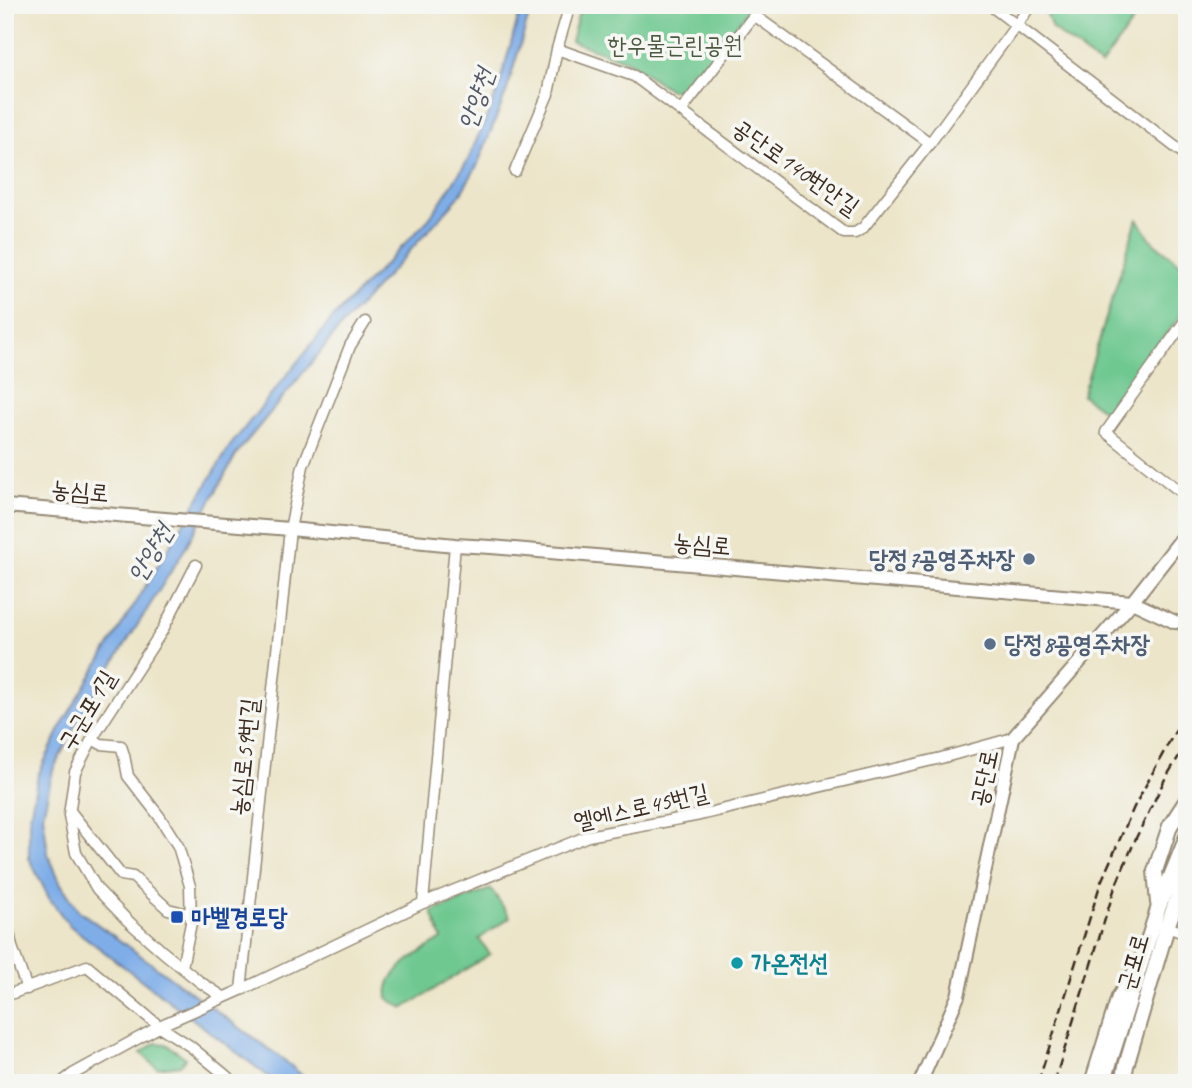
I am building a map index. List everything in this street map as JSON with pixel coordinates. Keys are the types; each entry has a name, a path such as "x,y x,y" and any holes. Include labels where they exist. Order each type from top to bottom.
{"main road":[{"path":"1159,906 1155,871 1171,826 1187,800"},
{"name":"군포로","path":"1103,1083 1159,906 1187,838"},
{"name":"군포로","path":"1122,1083 1167,927 1187,872"}],"street":[{"path":"515,171 548,94 557,48 570,5"},
{"path":"681,111 762,5"},
{"path":"990,5 1187,156"},
{"name":"공단로140번안길","path":"557,48 634,76 845,233 855,233 863,228 930,143 1031,5"},
{"path":"754,15 930,143"},
{"path":"1187,318 1106,432 1187,497"},
{"name":"농심로59번길","path":"241,990 290,529 303,466 350,346 365,322"},
{"name":"농심로","path":"5,506 1132,602 1175,622"},
{"name":"공단로","path":"920,1083 958,996 1013,738 1132,602 1187,532"},
{"path":"423,903 456,545"},
{"name":"구군포1길","path":"197,565 162,631 92,739 75,772 69,815 76,853 97,889 127,920 221,998"},
{"name":"엘에스로45번길","path":"162,1024 241,990 423,903 588,836 700,815 1013,738"},
{"path":"92,739 101,744 121,746 128,776 178,846 190,886 192,915 181,967"},
{"path":"70,811 121,875 133,877 168,909 192,915"},
{"path":"5,913 12,947 27,989"},
{"path":"1167,927 1187,934"},
{"name":"군포로","path":"1091,1083 1118,997 1140,964"},
{"path":"5,996 87,966 235,1083"},
{"path":"61,1083 162,1024"}],"green space":[{"name":"한우물근린공원","path":"581,5 751,5 692,88 670,90 629,62 571,41"},
{"path":"1051,5 1145,5 1101,65 1052,29 1046,12"},
{"path":"1137,219 1153,242 1187,269 1187,307 1107,413 1082,395"},
{"path":"491,889 510,917 479,939 490,954 404,1008 388,999 390,980 395,973 442,939 432,912"},
{"path":"155,1043 166,1044 186,1058 180,1065 157,1068 141,1053"}],"water":[{"path":"522,5 532,5 506,93 477,166 458,198 344,323 237,453 183,552 77,722 53,770 43,815 48,854 61,884 78,910 284,1060 311,1083 277,1083 69,925 49,898 29,858 29,821 38,775 64,721 230,446 331,320 429,219 468,160 497,92"}],"tunnel":[{"path":"1175,622 1187,630"}],"railway":[{"path":"1038,1083 1101,882 1134,807 1187,714"},
{"path":"1054,1083 1115,887 1165,779 1187,743"}],"place":[{"name":"당정7공영주차장","path":"1029,559"},
{"name":"당정8공영주차장","path":"990,644"},
{"name":"마벨경로당","path":"177,917"},
{"name":"가온전선","path":"737,963"}],"water label":[{"name":"안양천","path":"476,99"},
{"name":"안양천","path":"150,553"}]}
